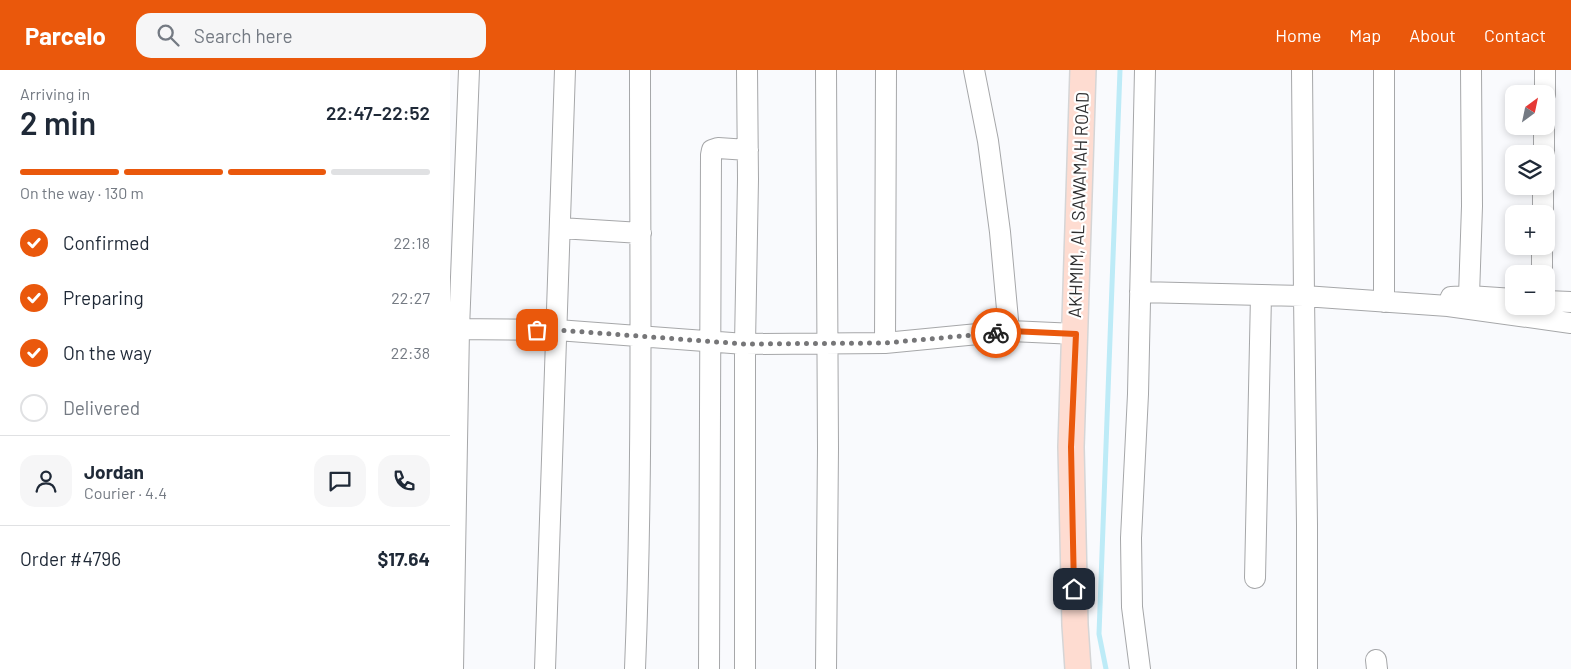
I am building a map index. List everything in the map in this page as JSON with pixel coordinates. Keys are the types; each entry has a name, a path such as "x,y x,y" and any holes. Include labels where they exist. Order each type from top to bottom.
{"main road":[{"name":"AKHMIM, AL SAWAMAH ROAD","path":"1078,669 1075,624 1071,447 1083,70"}],"street":[{"path":"453,669 454,329 469,70"},
{"path":"544,669 566,70"},
{"path":"635,669 641,336 640,70"},
{"path":"745,669 747,70"},
{"path":"826,70 826,669"},
{"path":"884,343 886,70"},
{"path":"974,70 989,150 1000,232 1009,331"},
{"path":"1140,669 1132,606 1131,538 1138,394 1146,70"},
{"path":"1302,70 1307,669"},
{"path":"1384,70 1384,302"},
{"path":"1470,296 1472,206 1471,70"},
{"path":"1545,70 1545,85"},
{"path":"708,669 711,155 712,150 718,148 748,150"},
{"path":"560,228 641,233"},
{"path":"1140,292 1304,296 1448,306 1571,323"},
{"path":"1255,578 1261,295"},
{"path":"1448,306 1451,297 1505,298"},
{"path":"1555,301 1571,302"},
{"path":"454,329 557,330 745,344 884,343 1009,331 1076,334"}],"waterway":[{"path":"1106,669 1099,634 1120,70"}],"way so far":[{"path":"537,330 745,344 884,343 996,333"}],"route":[{"path":"996,333 1009,331 1076,334 1071,447 1074,589"}]}
